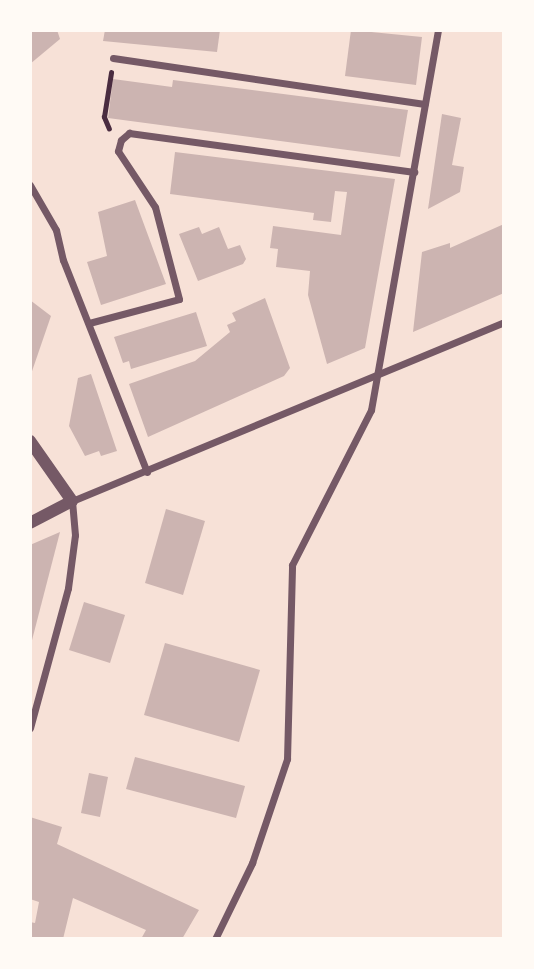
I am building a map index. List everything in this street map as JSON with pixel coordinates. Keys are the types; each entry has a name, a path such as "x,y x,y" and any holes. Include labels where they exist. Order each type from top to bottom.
{"street":[{"path":"215,939 252,863 287,759 292,565 371,410 438,30"},
{"path":"113,58 425,104"},
{"path":"89,323 179,299 155,207 120,156 121,139 129,133 414,172"},
{"path":"30,185 56,230 63,260 147,472"},
{"path":"30,523 72,502 378,372 504,322"},
{"path":"30,441 72,502 75,535 68,588 30,728"}],"path":[{"path":"113,58 104,117 107,127 121,139"}],"building":[{"path":"30,30 57,30 60,39 30,64"},
{"path":"105,30 220,30 217,52 103,41"},
{"path":"351,30 422,37 416,85 345,76"},
{"path":"113,79 172,87 173,80 408,110 400,157 108,118"},
{"path":"442,114 461,118 452,165 464,167 460,192 428,209"},
{"path":"175,152 395,179 365,348 327,364 308,295 310,271 276,267 278,249 270,248 273,226 341,235 347,192 335,191 331,222 313,220 314,213 170,194"},
{"path":"135,200 166,284 101,305 87,262 107,256 98,212"},
{"path":"504,224 504,293 413,332 422,252 450,243 450,248"},
{"path":"199,227 202,234 219,227 228,249 240,245 246,259 243,264 198,281 179,234"},
{"path":"265,298 290,368 284,376 148,437 129,384 195,361 230,332 227,325 236,321 232,313"},
{"path":"30,300 51,316 30,377"},
{"path":"196,312 207,346 131,369 129,361 123,363 114,337"},
{"path":"91,374 117,451 101,456 99,451 85,456 69,426 78,378"},
{"path":"166,509 205,521 183,595 145,583"},
{"path":"60,532 31,644 30,644 30,545"},
{"path":"84,602 125,615 110,663 69,650"},
{"path":"165,643 260,670 239,742 144,715"},
{"path":"135,757 245,786 236,818 126,789"},
{"path":"89,773 108,777 100,817 81,813"},
{"path":"30,817 62,827 57,844 199,910 182,939 141,939 146,930 73,898 63,939 30,939 30,922 35,923 39,902 30,899"}]}
